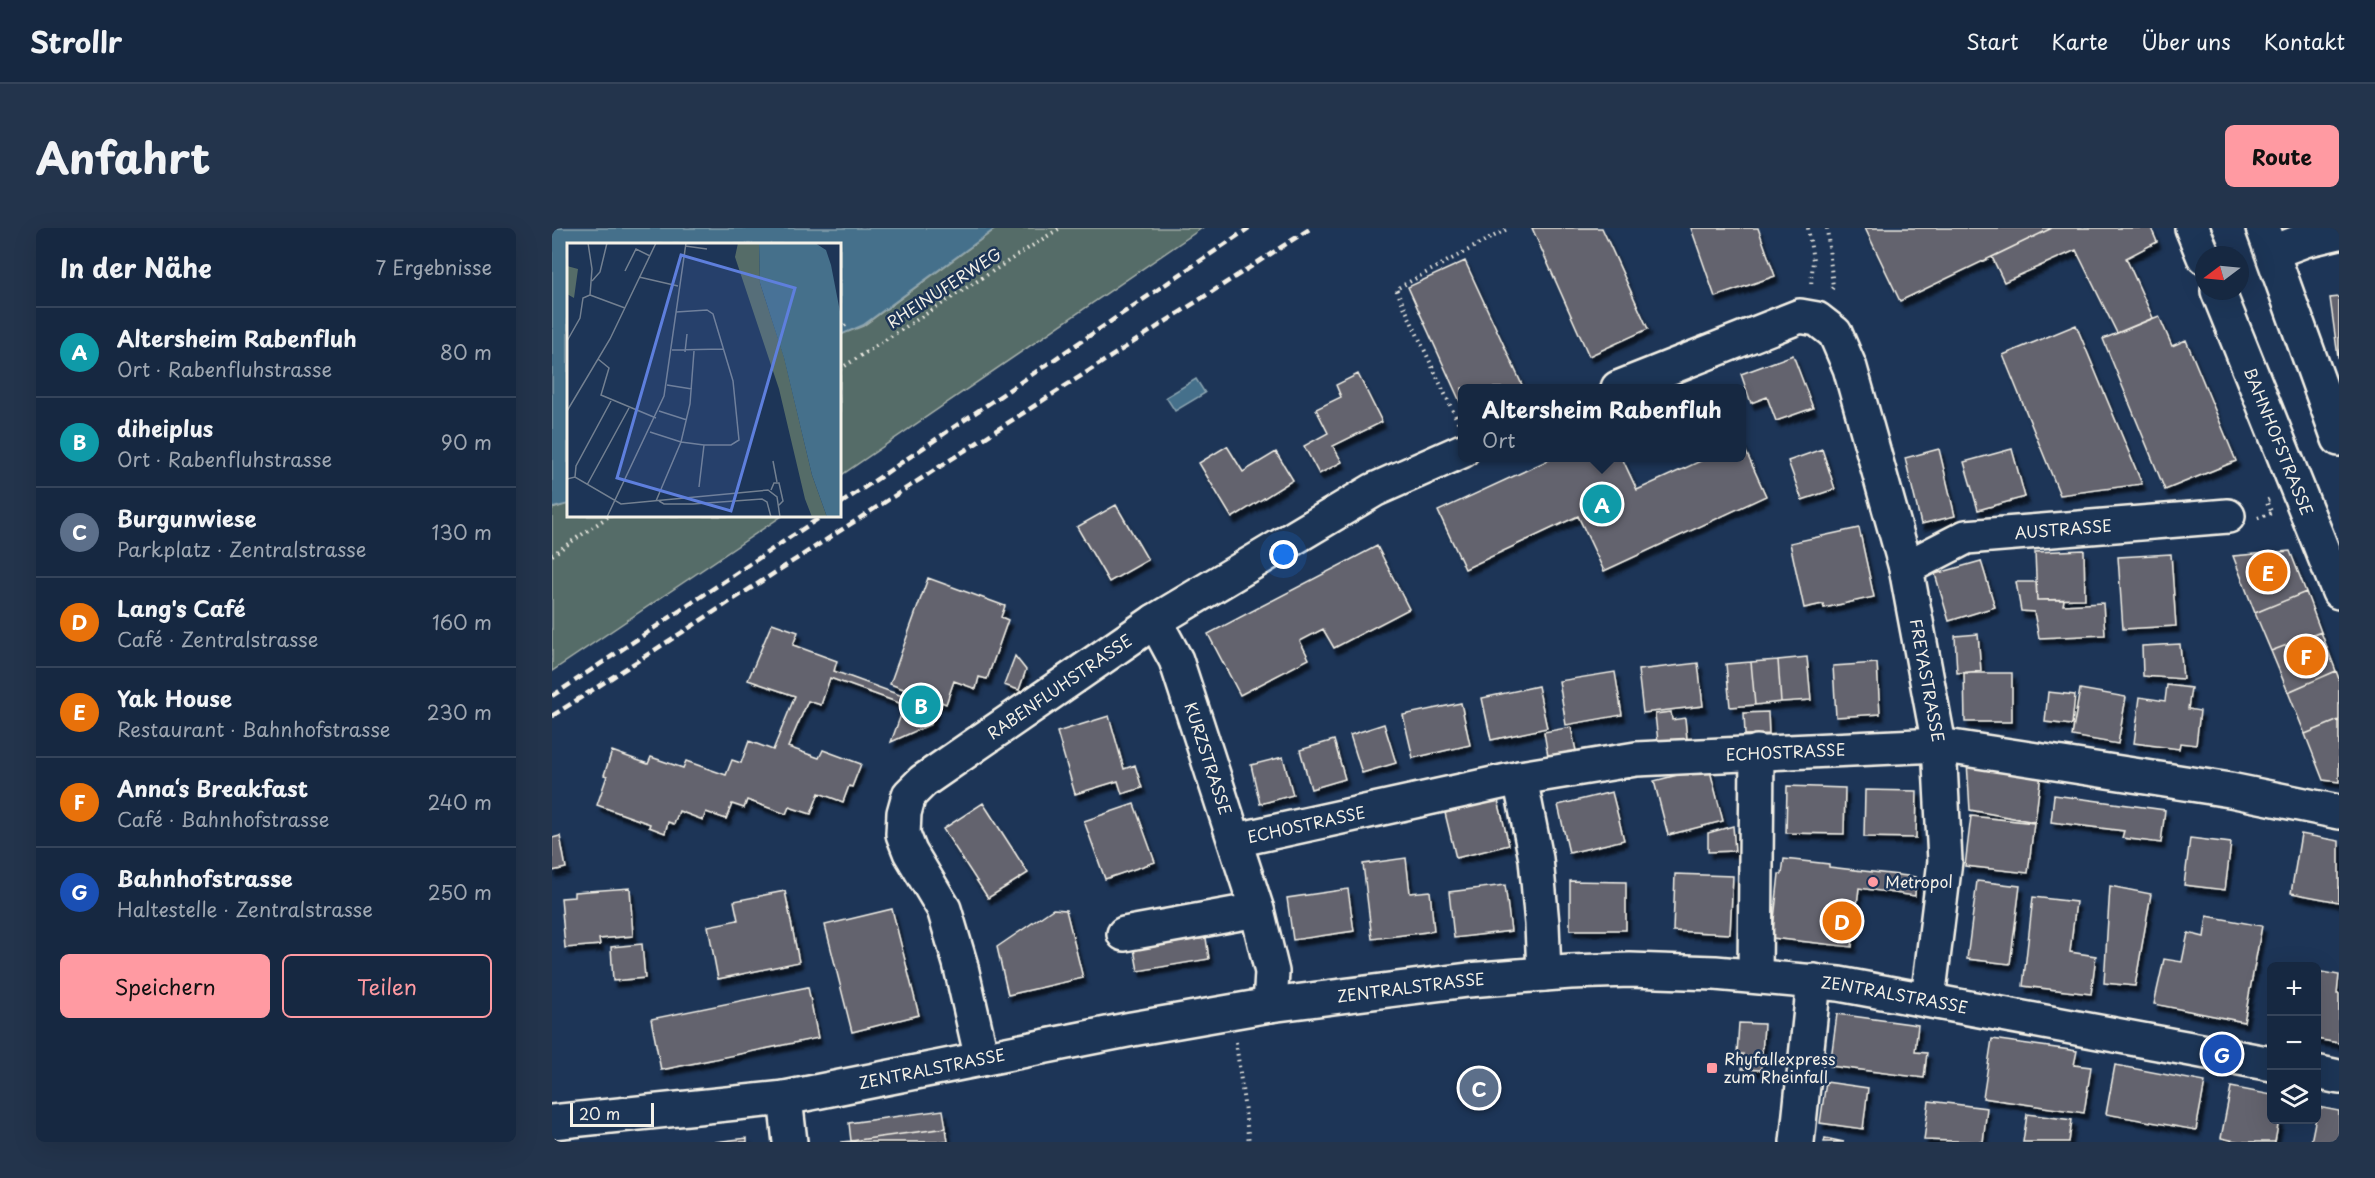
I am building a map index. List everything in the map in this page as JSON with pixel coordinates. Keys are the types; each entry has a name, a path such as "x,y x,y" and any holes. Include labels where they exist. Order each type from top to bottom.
{"street":[{"path":"2192,228 2199,246"},
{"path":"2339,232 2305,240 2268,240 2339,439"},
{"name":"BAHNHOFSTRASSE","path":"2222,300 2339,592"},
{"name":"FREYASTRASSE","path":"1818,313 1835,333 1850,368 1906,568 1939,745 1945,861 1928,999"},
{"path":"1628,384 1800,316 1818,313"},
{"name":"RABENFLUHSTRASSE","path":"982,1059 960,963 944,909 910,852 903,834 904,813 909,795 923,781 1155,621 1374,490 1458,453"},
{"name":"AUSTRASSE","path":"1906,568 1966,537 2242,518"},
{"name":"KURZSTRASSE","path":"1155,621 1176,660 1257,910 1272,972 1270,1005"},
{"name":"ECHOSTRASSE","path":"1236,840 1520,778 1636,759 1939,745 2230,790 2339,812"},
{"path":"1755,976 1757,752"},
{"path":"1520,778 1536,860 1544,974"},
{"path":"1124,934 1257,910"},
{"name":"ZENTRALSTRASSE","path":"552,1122 785,1098 1270,1005 1468,980 1630,970 1814,981 1928,999 2267,1063"},
{"path":"1797,1142 1814,981"},
{"path":"2321,1073 2339,1077"},
{"path":"785,1098 790,1142"}],"path":[{"name":"RHEINUFERWEG","path":"842,368 1060,228"},
{"path":"1458,423 1395,289 1509,228"},
{"path":"1808,228 1813,260 1811,286 1818,313"},
{"path":"1818,313 1833,287 1827,228"},
{"path":"842,328 848,323"},
{"path":"2242,518 2272,513 2266,501"},
{"path":"552,555 606,518"},
{"path":"1232,1012 1249,1142"}],"green space":[{"path":"997,228 1202,228 842,475 842,334 863,326"},
{"path":"567,504 567,518 779,518 552,671 552,509"}],"water":[{"path":"552,228 996,228 863,325 842,334 842,243 567,243 567,504 552,508"},
{"path":"1196,379 1205,393 1175,411 1166,397"}],"building":[{"path":"1532,228 1602,228 1648,329 1589,356"},
{"path":"1691,228 1758,228 1775,276 1715,297"},
{"path":"1865,228 2052,228 1900,301"},
{"path":"2052,228 2151,228 2157,242 2126,258 2153,318 2117,333 2076,250 2004,282 1992,257"},
{"path":"1465,261 1522,384 1458,384 1458,397 1408,287"},
{"path":"2339,297 2339,356 2338,357 2330,298"},
{"path":"2159,316 2172,346 2186,340 2236,461 2165,490 2103,339"},
{"path":"2076,325 2142,484 2060,495 2003,355"},
{"path":"1793,355 1813,408 1776,421 1767,397 1751,403 1741,374"},
{"path":"1358,374 1382,422 1333,446 1342,462 1319,474 1304,446 1328,433 1316,409 1341,397 1336,385"},
{"path":"1227,446 1243,472 1276,452 1293,480 1232,518 1199,463"},
{"path":"1822,449 1835,489 1802,500 1788,461"},
{"path":"1939,449 1955,516 1921,524 1905,458"},
{"path":"2012,449 2025,497 1978,510 1964,462"},
{"path":"1746,452 1766,496 1604,571 1578,516 1465,569 1438,511 1544,462 1624,462 1637,490 1698,462 1746,462"},
{"path":"1116,505 1148,560 1109,582 1077,527"},
{"path":"1859,528 1874,597 1824,608 1823,604 1804,608 1790,543"},
{"path":"1377,546 1409,609 1334,648 1323,629 1300,641 1309,659 1240,695 1208,634"},
{"path":"2084,550 2085,599 2037,600 2035,552"},
{"path":"2290,551 2306,592 2255,613 2233,556"},
{"path":"2171,554 2176,626 2123,629 2118,557"},
{"path":"1981,561 1995,607 1949,621 1935,574"},
{"path":"928,578 1005,606 1001,617 1008,620 987,679 979,677 976,689 954,681 946,704 939,701 936,706 931,724 891,742 902,712 909,715 913,708 830,678 821,705 808,701 788,747 819,758 823,750 861,764 843,802 819,793 811,814 789,807 786,814 747,800 744,808 732,804 726,819 706,812 703,820 679,811 674,824 668,822 665,833 649,827 650,824 597,805 607,776 604,775 612,751 648,764 651,757 683,768 686,761 726,775 732,760 741,763 749,741 773,750 795,696 748,680 772,623 798,632 793,645 837,661 834,671 916,701 917,694 890,684"},
{"path":"2016,582 2036,582 2037,600 2064,600 2063,605 2103,603 2105,635 2039,638 2034,612 2021,611"},
{"path":"2306,592 2321,632 2271,651 2255,613"},
{"path":"2321,632 2336,671 2288,692 2271,651"},
{"path":"1978,634 1981,671 1957,673 1955,636"},
{"path":"2180,644 2183,679 2143,676 2142,646"},
{"path":"1015,656 1026,670 1019,690 1004,685"},
{"path":"1807,657 1811,700 1781,702 1778,660"},
{"path":"1778,660 1781,702 1755,705 1751,662"},
{"path":"1751,662 1755,705 1730,707 1726,664"},
{"path":"1698,663 1703,706 1643,713 1638,670"},
{"path":"1877,663 1880,714 1836,717 1833,666"},
{"path":"2336,671 2339,679 2339,720 2305,734 2288,692"},
{"path":"1615,672 1622,715 1566,725 1559,681"},
{"path":"1964,673 2012,673 2012,722 1965,722"},
{"path":"2167,685 2191,688 2188,709 2200,711 2196,745 2180,743 2179,749 2134,743 2140,697 2165,701"},
{"path":"1538,686 1547,728 1491,740 1482,698"},
{"path":"2080,689 2126,697 2118,744 2072,736"},
{"path":"2048,692 2075,695 2072,725 2045,722"},
{"path":"1461,703 1470,745 1413,758 1403,715"},
{"path":"1671,712 1672,720 1685,718 1687,739 1658,742 1655,714"},
{"path":"1768,712 1769,734 1745,735 1744,713"},
{"path":"1109,716 1124,769 1135,765 1142,788 1122,794 1118,781 1075,794 1057,732"},
{"path":"2339,720 2339,782 2323,780 2305,734"},
{"path":"1384,724 1396,763 1362,773 1350,735"},
{"path":"1571,727 1576,751 1548,756 1544,732"},
{"path":"1334,740 1345,779 1311,789 1300,750"},
{"path":"1283,757 1293,795 1260,804 1251,765"},
{"path":"1967,762 2041,774 2035,822 1970,810"},
{"path":"1709,767 1723,821 1668,835 1654,781"},
{"path":"1787,786 1845,788 1844,834 1786,833"},
{"path":"1865,790 1917,791 1916,838 1864,837"},
{"path":"1612,792 1624,840 1569,853 1558,805"},
{"path":"2054,795 2165,810 2161,843 2122,838 2124,831 2051,822"},
{"path":"1498,800 1509,845 1456,858 1445,813"},
{"path":"983,803 1028,873 988,898 943,829"},
{"path":"1134,804 1155,862 1105,879 1084,821"},
{"path":"1971,816 2034,823 2028,873 1965,866"},
{"path":"1733,826 1735,851 1708,852 1708,833"},
{"path":"2301,834 2339,841 2339,902 2291,893"},
{"path":"560,836 566,868 552,871 552,838"},
{"path":"2190,838 2231,843 2225,890 2184,885"},
{"path":"1406,858 1410,893 1430,891 1434,931 1372,939 1363,864"},
{"name":"Metropol","path":"1784,859 1829,864 1829,867 1916,877 1915,896 1859,888 1852,947 1772,938 1779,874 1782,874"},
{"path":"1675,874 1733,876 1730,934 1673,931"},
{"path":"1570,881 1626,882 1626,930 1570,930"},
{"path":"1977,881 2020,886 2010,964 1967,959"},
{"path":"1505,885 1511,931 1454,938 1449,892"},
{"path":"2110,886 2151,894 2135,986 2104,983"},
{"path":"630,888 633,936 599,939 600,945 565,948 561,898 574,897 574,892"},
{"path":"1348,889 1354,931 1293,940 1287,898"},
{"path":"785,891 799,962 718,979 708,926 738,920 734,901"},
{"path":"2033,897 2076,902 2070,952 2096,956 2091,994 2023,986"},
{"path":"892,909 919,1015 852,1032 825,925"},
{"path":"1053,909 1066,910 1083,978 1008,995 997,947"},
{"path":"2207,916 2262,926 2244,1022 2154,1004 2164,959 2182,962 2188,933 2204,937"},
{"path":"1206,938 1209,959 1138,971 1134,949"},
{"path":"642,944 645,978 613,981 611,947"},
{"path":"2321,972 2339,975 2337,994 2339,994 2339,1043 2321,1040"},
{"path":"808,987 818,1038 661,1070 651,1019"},
{"path":"1837,1014 1918,1025 1915,1052 1927,1053 1924,1078 1830,1066"},
{"path":"1739,1023 1764,1024 1761,1070 1742,1069 1743,1054 1737,1054"},
{"path":"1992,1039 2077,1051 2074,1065 2091,1067 2084,1113 1983,1098"},
{"path":"2115,1065 2205,1082 2196,1130 2106,1114"},
{"path":"1826,1082 1868,1088 1863,1129 1820,1123"},
{"path":"2231,1087 2267,1094 2267,1124 2278,1124 2275,1142 2240,1142 2221,1138"},
{"path":"1929,1101 1987,1108 1983,1142 1924,1140"},
{"path":"2321,1108 2339,1111 2339,1142 2311,1142 2315,1124 2321,1124"},
{"path":"943,1110 946,1128 851,1141 849,1123"},
{"path":"2027,1114 2072,1120 2069,1142 2023,1142"},
{"path":"946,1128 948,1142 841,1142 851,1141"},
{"path":"747,1138 747,1142 714,1142"},
{"path":"1825,1138 1844,1142 1824,1142"}],"railway":[{"path":"842,503 1249,228"},
{"path":"552,716 1311,228"},
{"path":"552,696 819,518"}],"place":[{"name":"Altersheim Rabenfluh","path":"1602,504"},
{"name":"Yak House","path":"2268,572"},
{"name":"Anna‘s Breakfast","path":"2306,656"},
{"name":"diheiplus","path":"921,705"},
{"name":"Metropol","path":"1873,882"},
{"name":"Lang's Café","path":"1842,921"},
{"name":"Bahnhofstrasse","path":"2222,1054"},
{"name":"Rhyfallexpress zum Rheinfall","path":"1712,1068"},
{"name":"Burgunwiese","path":"1479,1088"}]}
